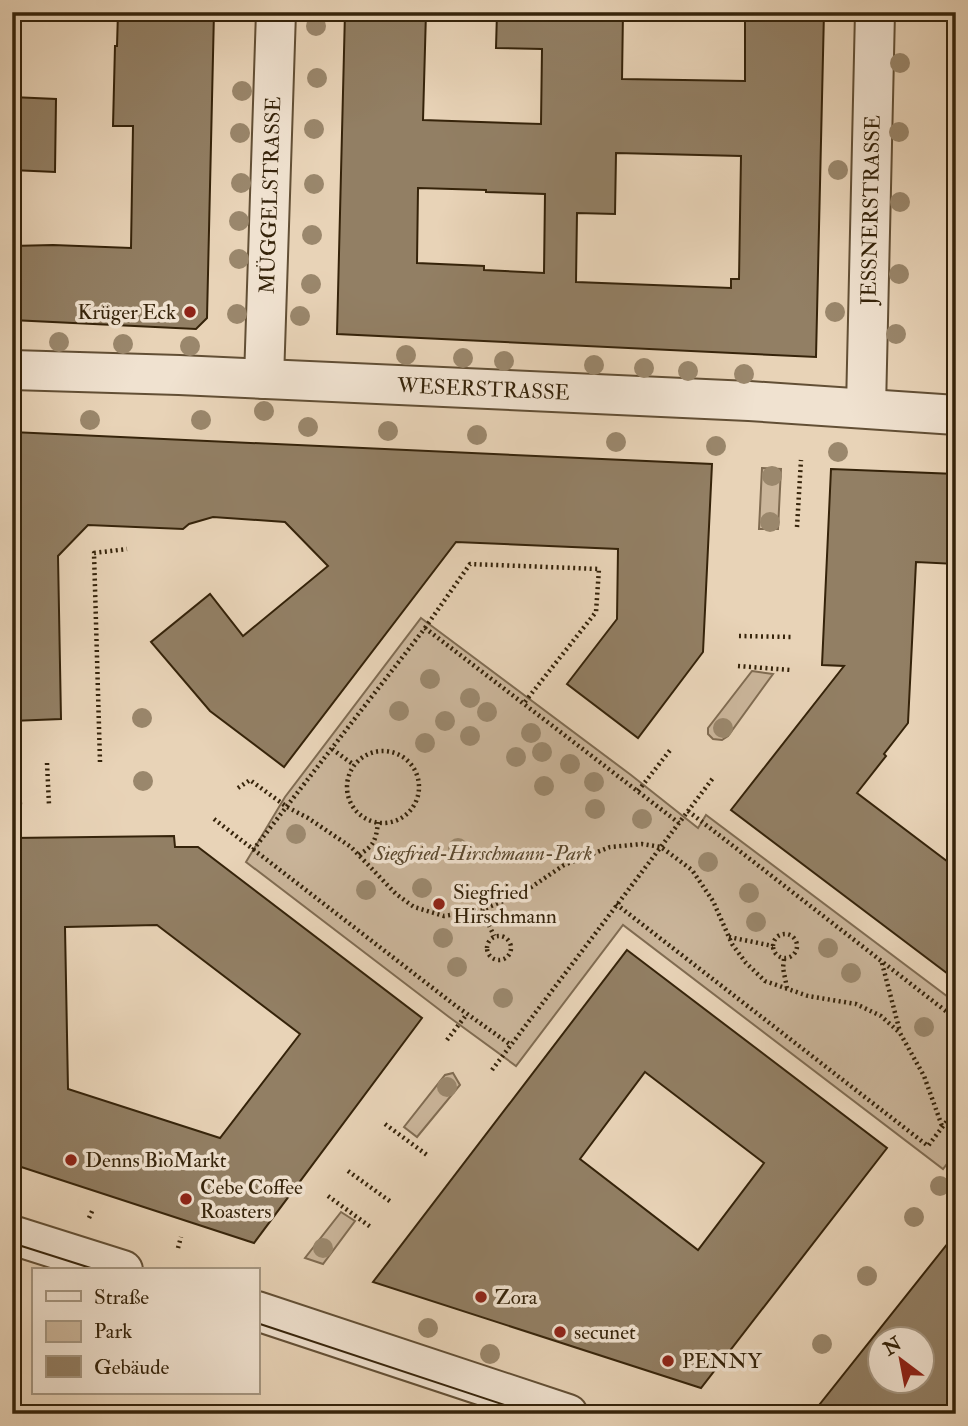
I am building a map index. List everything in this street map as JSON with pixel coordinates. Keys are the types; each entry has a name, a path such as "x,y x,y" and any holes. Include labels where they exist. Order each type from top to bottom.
{"street":[{"name":"MÜGGELSTRASSE","path":"264,379 276,12"},
{"name":"JESSNERSTRASSE","path":"866,408 875,12"},
{"name":"WESERSTRASSE","path":"12,370 696,398 956,415"},
{"path":"12,1235 116,1268"},
{"path":"259,1312 568,1414"}],"path":[{"path":"797,527 801,460"},
{"path":"100,762 94,553 127,549"},
{"path":"253,849 425,628 470,564 599,569 596,612 524,703"},
{"path":"425,628 679,823"},
{"path":"739,636 792,637"},
{"path":"738,666 791,670"},
{"path":"331,749 354,765"},
{"path":"638,791 671,749"},
{"path":"385,751 396,753 413,767 419,790 411,810 401,818 389,823 378,822 365,818 356,811 346,788 354,765 373,752 385,751"},
{"path":"47,763 49,805"},
{"path":"18,764 20,806"},
{"path":"492,1070 713,778"},
{"path":"238,788 250,780 351,847 396,894 414,907 444,916 482,910 524,892 564,865 610,847 642,844 661,846 692,870 713,901 732,944 746,963 765,981 808,996 856,1004 881,1016 900,1033"},
{"path":"688,811 956,1019"},
{"path":"214,820 510,1045"},
{"path":"359,855 371,847 377,838 378,822"},
{"path":"617,904 928,1146 956,1109"},
{"path":"482,910 494,936"},
{"path":"787,934 794,937 797,945 796,952 790,958 784,958 775,954 773,942 778,935 787,934"},
{"path":"494,936 504,936 510,942 510,954 504,959 492,958 487,951 487,943 494,936"},
{"path":"729,937 773,946"},
{"path":"784,958 787,988"},
{"path":"882,961 900,1033 924,1076 942,1126"},
{"path":"447,1040 467,1014"},
{"path":"385,1124 427,1155"},
{"path":"348,1171 391,1202"},
{"path":"328,1196 372,1228"},
{"path":"89,1219 93,1209"},
{"path":"178,1248 181,1237"}],"green space":[{"path":"762,468 781,469 778,529 759,529"},
{"name":"Siegfried-Hirschmann-Park","path":"421,618 698,828 706,815 956,1003 956,1152 943,1169 623,925 516,1066 246,862 285,797"},
{"path":"752,671 773,674 728,736 722,740 713,739 708,734 708,728"},
{"path":"453,1073 460,1085 417,1137 404,1127 445,1075"},
{"path":"341,1212 355,1221 323,1264 305,1258"}],"building":[{"path":"118,12 214,12 207,318 196,329 12,320 12,246 131,248 133,126 113,126"},
{"path":"345,12 426,12 423,120 541,124 542,49 496,48 497,12 623,12 622,79 745,81 745,12 824,12 816,357 337,334","holes":["616,153 741,156 739,279 731,279 731,288 576,282 577,213 615,214","418,188 545,194 544,273 484,270 484,266 417,263"]},
{"path":"12,97 56,99 55,172 12,170"},
{"path":"12,432 712,464 703,652 638,738 567,684 617,619 618,549 456,542 284,767 210,711 151,642 210,594 243,636 328,566 285,522 213,517 189,524 183,529 88,525 58,556 61,719 12,721"},
{"path":"831,469 956,474 956,564 916,562 908,723 857,793 956,868 956,980 731,810 844,666 822,665"},
{"path":"174,836 175,847 198,847 422,1018 254,1243 12,1164 12,838","holes":["157,925 300,1034 220,1138 68,1089 65,927"]},
{"path":"627,950 887,1148 701,1388 373,1282","holes":["645,1072 764,1163 698,1250 580,1159"]},
{"path":"956,1233 956,1414 812,1414 866,1346 866,1394 936,1394 936,1324 884,1324"}],"tram line":[{"path":"12,1243 91,1268"},
{"path":"259,1324 532,1414"}],"place":[{"name":"Krüger Eck","path":"190,312"},
{"name":"Siegfried Hirschmann","path":"439,904"},
{"name":"Denns BioMarkt","path":"71,1160"},
{"name":"Cebe Coffee Roasters","path":"186,1199"},
{"name":"Zora","path":"481,1297"},
{"name":"secunet","path":"560,1332"},
{"name":"PENNY","path":"668,1361"}]}
